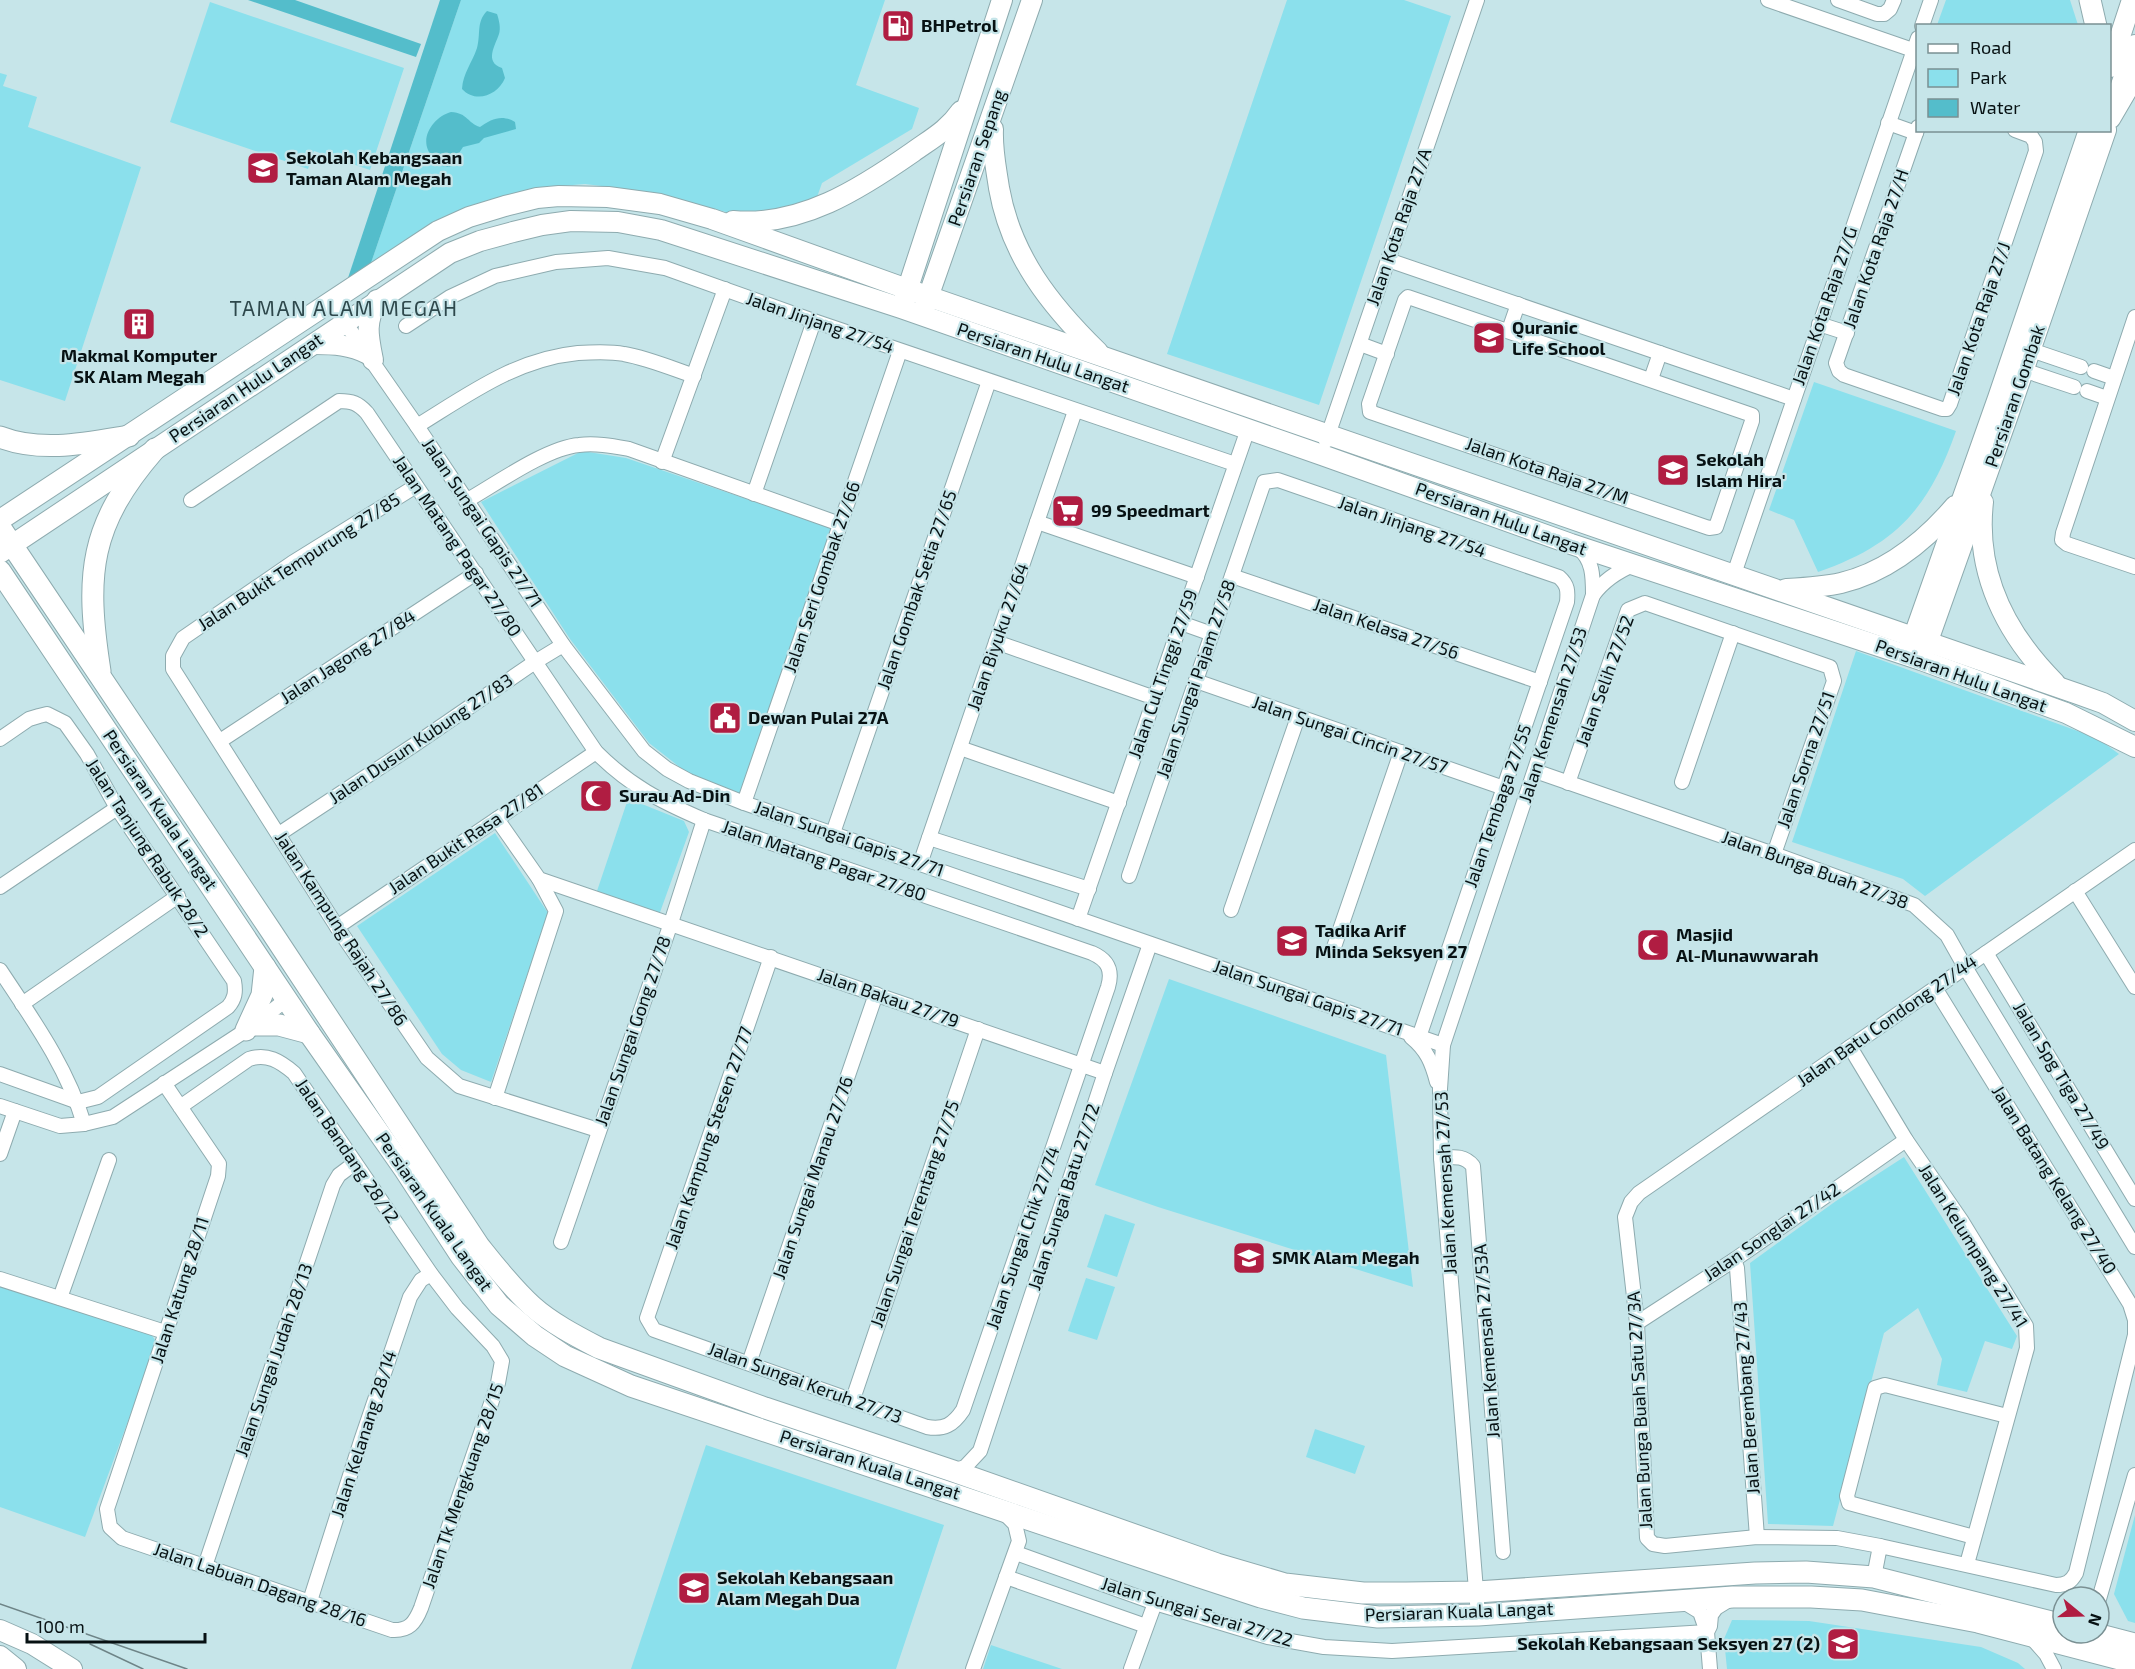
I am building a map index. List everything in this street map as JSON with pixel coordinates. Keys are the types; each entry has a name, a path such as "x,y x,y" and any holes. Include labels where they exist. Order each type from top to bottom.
{"main road":[{"name":"Persiaran Sepang","path":"901,308 1002,0"},
{"name":"Persiaran Sepang","path":"922,316 1032,0"},
{"path":"2090,0 2096,24"},
{"path":"2111,61 2132,0"},
{"path":"2111,115 2135,45"},
{"path":"2111,116 2135,75"},
{"path":"712,219 749,222 779,219 811,210 844,196 873,180 939,136 953,123 969,101"},
{"path":"993,111 994,164 1001,203 1014,242 1037,282 1076,331 1102,356"},
{"name":"Persiaran Gombak","path":"1917,648 1961,498 1998,398 2088,132"},
{"name":"Persiaran Gombak","path":"1917,648 1986,479 2105,132"},
{"name":"Persiaran Hulu Langat","path":"0,520 438,231 496,208 537,198 608,197 660,204 712,219 907,289 1777,589 2091,724 2135,747"},
{"name":"Persiaran Hulu Langat","path":"6,549 450,253 480,241 542,225 593,220 618,222 661,230 901,308 1322,454 1571,544 1917,648 2059,687 2103,703 2135,721"},
{"path":"370,357 368,325 370,314 377,300"},
{"path":"314,344 339,344 357,348 370,357"},
{"path":"0,437 37,444 59,445 83,444 129,436"},
{"path":"102,679 94,632 95,559 109,513 136,471 155,449"},
{"path":"1986,479 1982,516 1986,569 2015,637 2059,687"},
{"path":"1777,589 1818,587 1842,583 1867,574 1894,560 1921,541 1961,498"},
{"name":"Persiaran Kuala Langat","path":"0,527 6,549 102,679 479,1246 518,1293 533,1307 599,1348 765,1408 1217,1564 1285,1584 1363,1593 1477,1592 1755,1573 1806,1572 1874,1577 2051,1623"},
{"name":"Persiaran Kuala Langat","path":"0,571 461,1256 500,1305 535,1336 565,1356 631,1386 1062,1531 1303,1608 1378,1617 1478,1615 1682,1600 1811,1597 1862,1600 1920,1610 2030,1635 2051,1635"},
{"path":"271,931 276,949 293,980 291,994 287,999"},
{"path":"265,967 262,995 250,1028 279,1025 309,1033"},
{"path":"287,999 295,1000 308,1007 327,1025 342,1047 351,1052"},
{"path":"0,1630 32,1644 72,1669"},
{"name":"Persiaran Kuala Langat","path":"2111,1639 2135,1644"},
{"name":"Persiaran Kuala Langat","path":"2108,1645 2135,1663"},
{"path":"0,1656 16,1669"}],"street":[{"name":"Jalan Kota Raja 27/A","path":"1322,454 1477,0"},
{"path":"1838,0 1876,14 1884,14 1890,9 1894,0"},
{"path":"1923,24 1930,0"},
{"path":"1778,1 1916,44"},
{"name":"Jalan Kota Raja 27/G","path":"1734,574 1916,44"},
{"path":"1888,123 1916,130"},
{"name":"Jalan Kota Raja 27/H","path":"1839,371 1836,363 1916,132"},
{"name":"Jalan Kota Raja 27/J","path":"1839,371 1844,375 1942,409 1947,408 2036,151 2035,142 2031,136 2020,132"},
{"name":"Jalan Jinjang 27/54","path":"406,326 450,297 495,276 556,262 608,258 665,268 900,351 1236,464"},
{"path":"1388,260 1794,399"},
{"path":"662,462 725,289"},
{"name":"Jalan Kota Raja 27/M","path":"1509,330 1406,298 1369,404 1371,412 1713,528 1716,527 1752,421 1752,415 1651,379"},
{"name":"Jalan Sungai Gapis 27/71","path":"330,301 417,426 563,645 644,751 667,769 689,781 744,802 1443,1045"},
{"path":"1518,304 1509,330 1651,379 1660,353"},
{"path":"2135,317 2062,533 2062,540 2067,544 2135,567"},
{"path":"754,494 814,321"},
{"path":"1819,324 1846,333"},
{"path":"1360,344 1387,354"},
{"path":"2031,350 2114,378"},
{"path":"417,426 497,377 526,364 554,356 596,351 623,353 694,376"},
{"name":"Jalan Seri Gombak 27/66","path":"744,802 900,351"},
{"path":"2024,370 2107,398"},
{"name":"Jalan Gombak Setia 27/65","path":"832,833 989,381"},
{"name":"Jalan Matang Pagar 27/80","path":"190,500 339,401 351,401 361,405 368,412 596,752 618,774 664,803 704,820 1102,957 1109,965 1111,976 1082,1065"},
{"name":"Jalan Biyuku 27/64","path":"920,864 1075,411"},
{"name":"Jalan Cul Tinggi 27/59","path":"1078,919 1248,429"},
{"path":"466,501 545,456 576,445 601,444 629,449 840,524"},
{"name":"Jalan Jinjang 27/54","path":"1264,482 1278,480 1559,577"},
{"name":"Jalan Sungai Pajam 27/58","path":"1129,876 1264,482"},
{"name":"Jalan Bukit Tempurung 27/85","path":"183,638 292,564 416,486"},
{"path":"1037,522 1197,577"},
{"path":"1571,544 1581,549 1587,556 1593,577 1593,595"},
{"path":"1593,595 1600,586 1620,570 1635,564"},
{"name":"Jalan Jagong 27/84","path":"220,741 476,573"},
{"name":"Jalan Kelasa 27/56","path":"1232,576 1540,682"},
{"name":"Jalan Tembaga 27/55","path":"1419,1037 1567,602 1568,591 1565,582 1559,577"},
{"name":"Jalan Kemensah 27/53","path":"1478,1615 1441,1158 1440,1089 1443,1045 1593,595"},
{"name":"Jalan Selih 27/52","path":"1568,783 1628,610 1645,603 1830,667"},
{"path":"1181,623 1212,634"},
{"path":"1682,782 1733,633"},
{"name":"Jalan Kampung Rajah 27/86","path":"183,638 172,656 172,669 337,927 427,1058 459,1086 598,1130"},
{"path":"996,642 1155,698"},
{"name":"Jalan Dusun Kubung 27/83","path":"279,834 563,645"},
{"name":"Jalan Sorna 27/51","path":"1774,854 1834,681 1830,667"},
{"name":"Jalan Sungai Cincin 27/57","path":"1196,681 1504,788"},
{"name":"Jalan Tanjung Rabuk 28/2","path":"0,739 29,719 47,714 65,723 87,754 117,808 234,981 236,992 228,1007 98,1097 78,1102"},
{"path":"1231,910 1298,717"},
{"path":"960,748 1119,803"},
{"name":"Jalan Bukit Rasa 27/81","path":"337,927 596,752"},
{"path":"1333,950 1401,752"},
{"name":"Jalan Bunga Buah 27/38","path":"1535,771 1914,905 1947,934 2135,1246"},
{"path":"0,887 117,808"},
{"path":"495,1098 556,910 539,879 497,819"},
{"name":"Jalan Sungai Gong 27/78","path":"561,1242 671,923 704,820"},
{"path":"929,838 1089,889"},
{"name":"Jalan Batu Condong 27/44","path":"1638,1193 2135,850"},
{"name":"Jalan Bakau 27/79","path":"539,879 1105,1073"},
{"path":"2075,891 2135,987"},
{"path":"22,1004 178,897"},
{"name":"Jalan Sungai Batu 27/72","path":"980,1451 1150,944"},
{"name":"Jalan Spg Tiga 27/49","path":"1986,953 2135,1199"},
{"name":"Jalan Kampung Stesen 27/77","path":"647,1318 771,957"},
{"path":"0,970 54,1052 78,1102 84,1124"},
{"name":"Jalan Batang Kelang 27/40","path":"1880,1546 2056,1585 2064,1585 2072,1580 2076,1573 2135,1335 2135,1320 2130,1304 1935,988"},
{"name":"Jalan Sungai Manau 27/76","path":"749,1363 876,994"},
{"path":"0,1106 60,1126 84,1124 113,1117 250,1028 287,999"},
{"name":"Jalan Sungai Terentang 27/75","path":"853,1399 978,1029"},
{"path":"1405,1032 1422,1046 1440,1089"},
{"name":"Jalan Kelumpang 27/41","path":"1850,1047 1906,1140 1961,1220 2026,1326 2027,1348 1967,1564"},
{"name":"Jalan Bandang 28/12","path":"180,1107 249,1059 259,1056 268,1057 294,1073 431,1274 457,1308"},
{"name":"Jalan Sungai Chik 27/74","path":"963,1410 1082,1065"},
{"path":"0,1074 78,1102"},
{"name":"Jalan Katung 28/11","path":"107,1509 218,1176 219,1164 164,1083"},
{"path":"0,1154 15,1111"},
{"name":"Jalan Songlai 27/42","path":"1637,1323 1734,1260 1906,1140"},
{"name":"Jalan Kemensah 27/53A","path":"1441,1158 1460,1157 1468,1159 1473,1166 1503,1552"},
{"path":"60,1298 109,1160"},
{"name":"Jalan Sungai Judah 28/13","path":"205,1566 333,1185 339,1175 355,1163"},
{"name":"Jalan Bunga Buah Satu 27/3A","path":"1638,1193 1631,1202 1625,1217 1637,1323 1647,1538 1653,1544 1665,1546 1757,1537 1837,1538 1880,1546"},
{"name":"Jalan Berembang 27/43","path":"1734,1260 1737,1268 1757,1537"},
{"name":"Jalan Kelanang 28/14","path":"310,1601 410,1297 421,1280 431,1274"},
{"path":"0,1279 165,1332"},
{"name":"Jalan Tk Mengkuang 28/15","path":"421,1608 502,1372 499,1353 457,1308"},
{"name":"Jalan Sungai Keruh 27/73","path":"647,1318 654,1329 927,1427 937,1429 947,1427 963,1410"},
{"path":"1974,1537 1849,1503 1847,1496 1875,1388 1886,1384 2007,1416"},
{"path":"953,1471 964,1467 980,1451"},
{"path":"980,1451 982,1467 996,1486"},
{"path":"2103,1585 2135,1475"},
{"name":"Jalan Labuan Dagang 28/16","path":"107,1509 110,1527 122,1538 392,1630 401,1631 411,1627 421,1608"},
{"path":"973,1669 1017,1547 1015,1524 1000,1509"},
{"path":"1017,1547 1034,1532 1062,1531"},
{"path":"1874,1577 1880,1546"},
{"name":"Jalan Sungai Serai 27/22","path":"1017,1547 1155,1603 1268,1637 1324,1647 1392,1651 1707,1632"},
{"path":"1006,1577 1146,1626"},
{"path":"1707,1632 1713,1611 1733,1598"},
{"path":"1682,1600 1700,1612 1707,1632 1710,1669"},
{"path":"1131,1669 1155,1603"},
{"path":"2030,1635 2046,1654 2054,1669"}],"green space":[{"path":"461,0 885,0 856,85 919,108 912,129 822,183 816,200 806,205 742,216 642,191 585,184 536,188 487,201 433,225 371,263"},
{"path":"1287,0 1404,0 1451,16 1319,405 1167,354"},
{"path":"1946,0 2070,0 2078,24 1937,24"},
{"path":"210,2 404,68 370,170 314,151 308,169 170,122"},
{"path":"0,73 7,75 3,86 37,97 28,127 141,167 65,401 0,380"},
{"path":"1814,382 1956,431 1934,482 1906,520 1889,536 1869,549 1818,572 1794,520 1769,510"},
{"path":"582,451 626,458 832,528 741,794 691,776 649,743 570,639 481,502"},
{"path":"1856,651 2097,738 2119,754 1925,896 1903,879 1792,842"},
{"path":"629,796 642,804 684,821 689,832 659,915 596,894"},
{"path":"495,833 548,913 491,1082 461,1070 442,1054 357,926"},
{"path":"1169,979 1386,1055 1413,1287 1095,1185"},
{"path":"1904,1157 2017,1336 2012,1349 1985,1341 1967,1392 1937,1385 1942,1359 1918,1308 1884,1333 1833,1526 1768,1524 1750,1263 1836,1201"},
{"path":"1105,1214 1135,1224 1117,1277 1087,1267"},
{"path":"1086,1278 1115,1287 1097,1340 1068,1331"},
{"path":"0,1284 151,1334 157,1343 85,1537 0,1507"},
{"path":"1315,1429 1365,1446 1355,1474 1306,1457"},
{"path":"706,1445 944,1525 896,1669 631,1669"},
{"path":"2135,1515 2135,1623 2128,1621 2114,1594"},
{"name":"Sekolah Kebangsaan Seksyen 27 (2)","path":"1732,1620 1809,1621 1981,1647 2018,1663 2025,1669 1727,1669 1724,1639"},
{"path":"991,1645 1062,1669 983,1669"}],"water":[{"path":"248,0 295,0 421,44 416,57"},
{"path":"440,0 461,0 371,263 347,281"},
{"path":"487,11 497,14 500,32 493,48 492,58 493,62 502,68 505,78 492,93 480,97 468,94 462,89 477,48 481,19"},
{"path":"451,112 461,114 480,127 492,120 506,118 515,122 516,129 463,147 450,167 441,166 429,152 426,144 428,132 440,117"}],"tram line":[{"path":"0,1604 187,1669"},
{"path":"90,1644 143,1669"}],"place":[{"name":"BHPetrol","path":"898,26"},
{"name":"Sekolah Kebangsaan Taman Alam Megah","path":"263,168"},
{"name":"Makmal Komputer SK Alam Megah","path":"139,324"},
{"name":"Quranic Life School","path":"1489,338"},
{"name":"Sekolah Islam Hira'","path":"1673,470"},
{"name":"99 Speedmart","path":"1068,511"},
{"name":"Dewan Pulai 27A","path":"725,718"},
{"name":"Surau Ad-Din","path":"596,796"},
{"name":"Tadika Arif Minda Seksyen 27","path":"1292,941"},
{"name":"Masjid Al-Munawwarah","path":"1653,945"},
{"name":"SMK Alam Megah","path":"1249,1258"},
{"name":"Sekolah Kebangsaan Alam Megah Dua","path":"694,1588"},
{"name":"Sekolah Kebangsaan Seksyen 27 (2)","path":"1843,1644"}],"district":[{"name":"TAMAN ALAM MEGAH","path":"344,309"}]}
